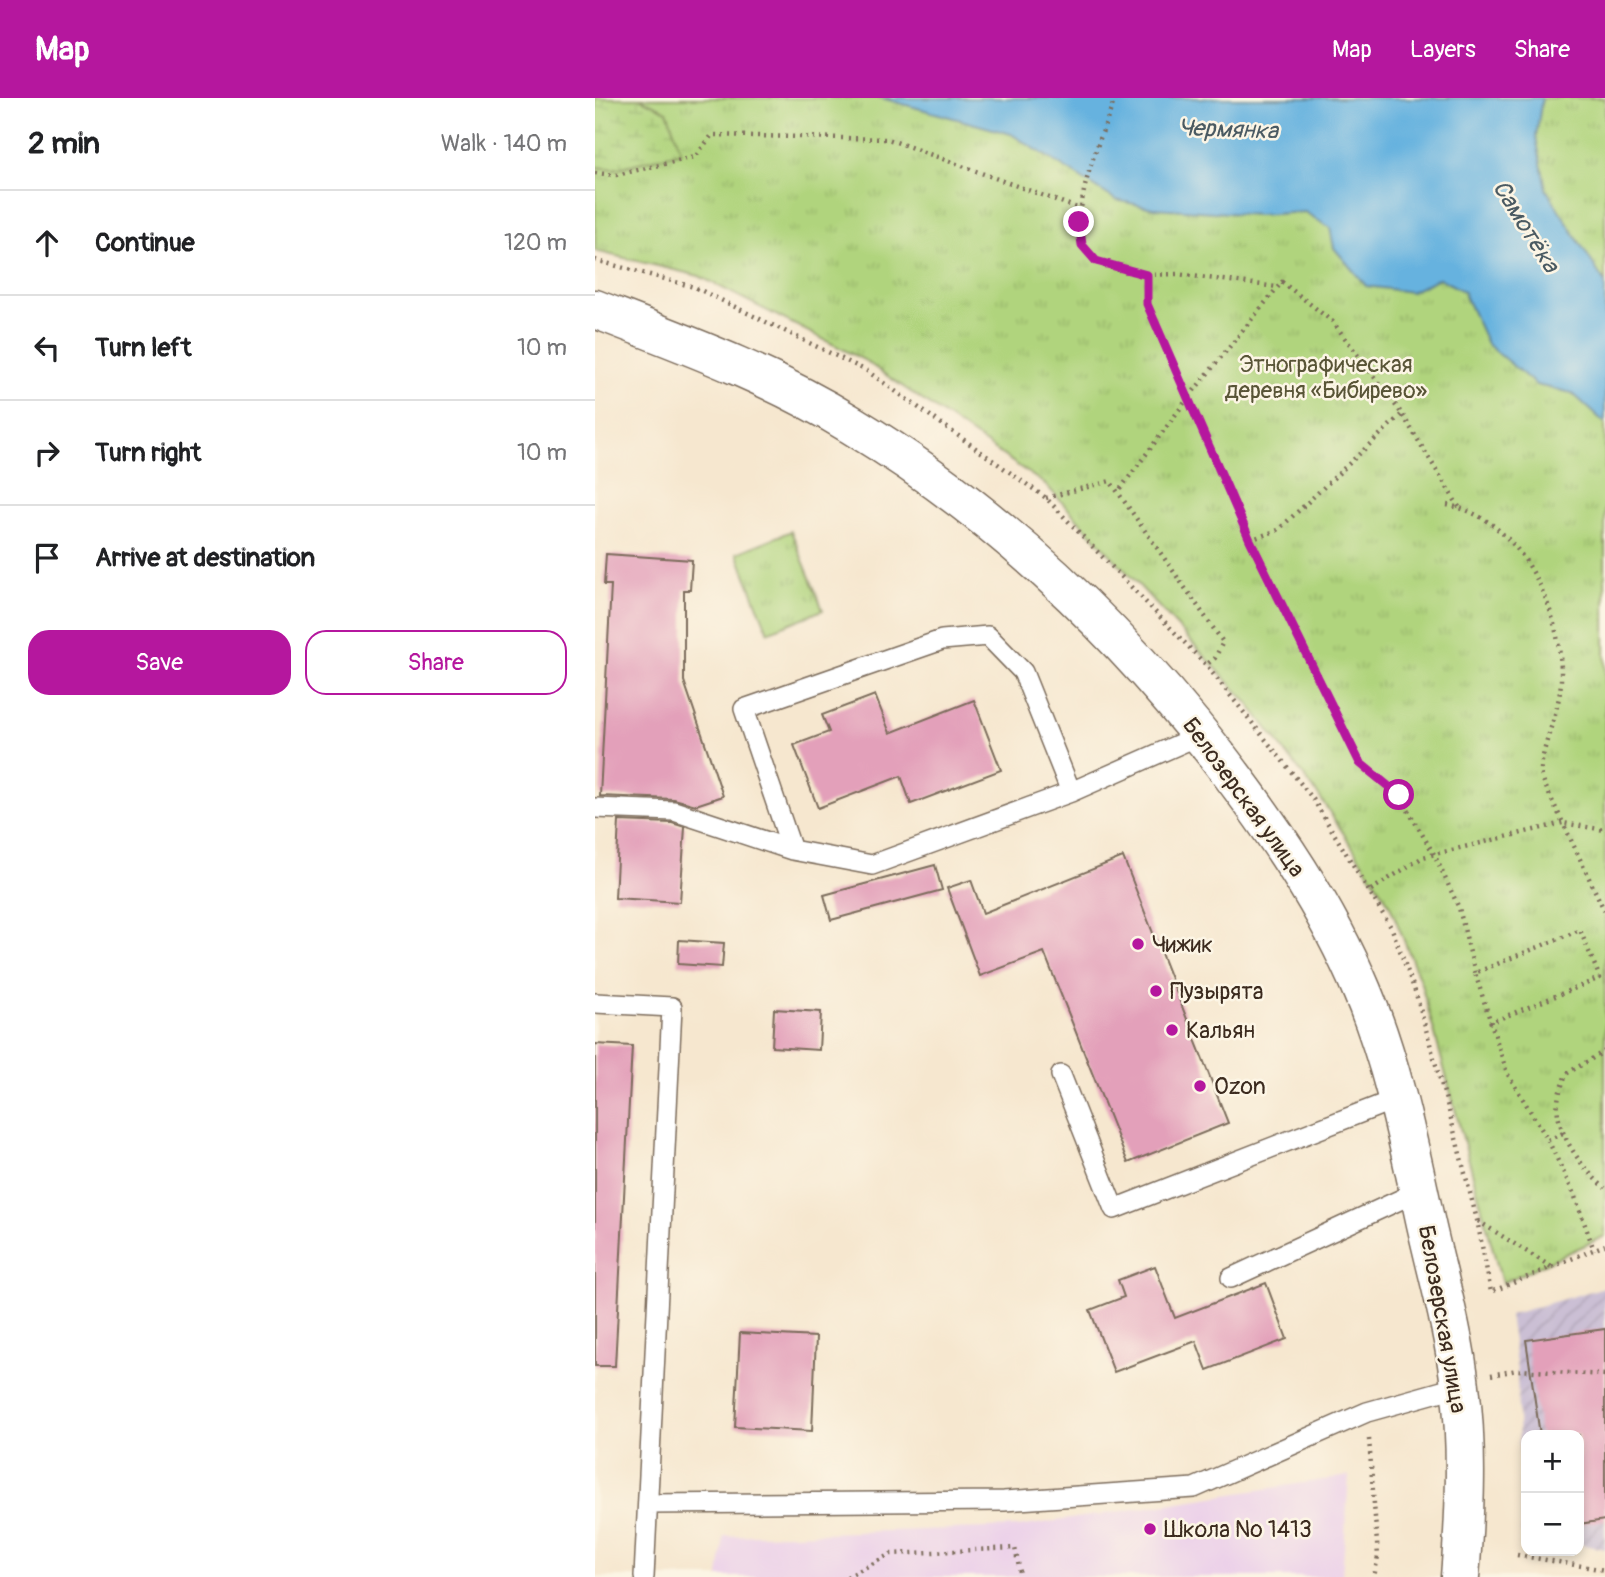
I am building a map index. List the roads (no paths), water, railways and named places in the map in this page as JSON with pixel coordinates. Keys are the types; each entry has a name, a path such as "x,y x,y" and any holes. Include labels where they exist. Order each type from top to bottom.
{"street":[{"name":"Белозерская улица","path":"595,309 741,365 852,425 966,501 1031,553 1094,614 1200,735 1254,803 1308,885 1339,940 1364,996 1397,1100 1460,1386 1466,1506 1460,1577"}],"lane":[{"path":"792,850 744,709 943,640 988,636 1023,672 1071,792"},
{"path":"595,808 674,811 792,850 872,865 1071,792 1200,735"},
{"path":"595,1003 672,1007 644,1577"},
{"path":"1061,1075 1114,1209 1397,1100"},
{"path":"1231,1278 1419,1191"},
{"path":"648,1504 1004,1501 1194,1488 1367,1412 1460,1386"}],"water":[{"path":"881,98 1542,98 1536,137 1546,189 1605,283 1605,423 1572,393 1536,385 1487,344 1463,291 1439,278 1411,292 1366,286 1334,248 1330,228 1305,212 1258,215 1153,208 1116,200 1011,134"}],"place":[{"name":"Чижик","path":"1138,944"},
{"name":"Пузырята","path":"1156,991"},
{"name":"Кальян","path":"1172,1030"},
{"name":"Ozon","path":"1200,1086"},
{"name":"Школа № 1413","path":"1150,1529"}],"water label":[{"name":"Чермянка","path":"1228,129"},
{"name":"Самотёка","path":"1526,226"}],"park label":[{"name":"Этнографическая деревня «Бибирево»","path":"1326,377"}]}
